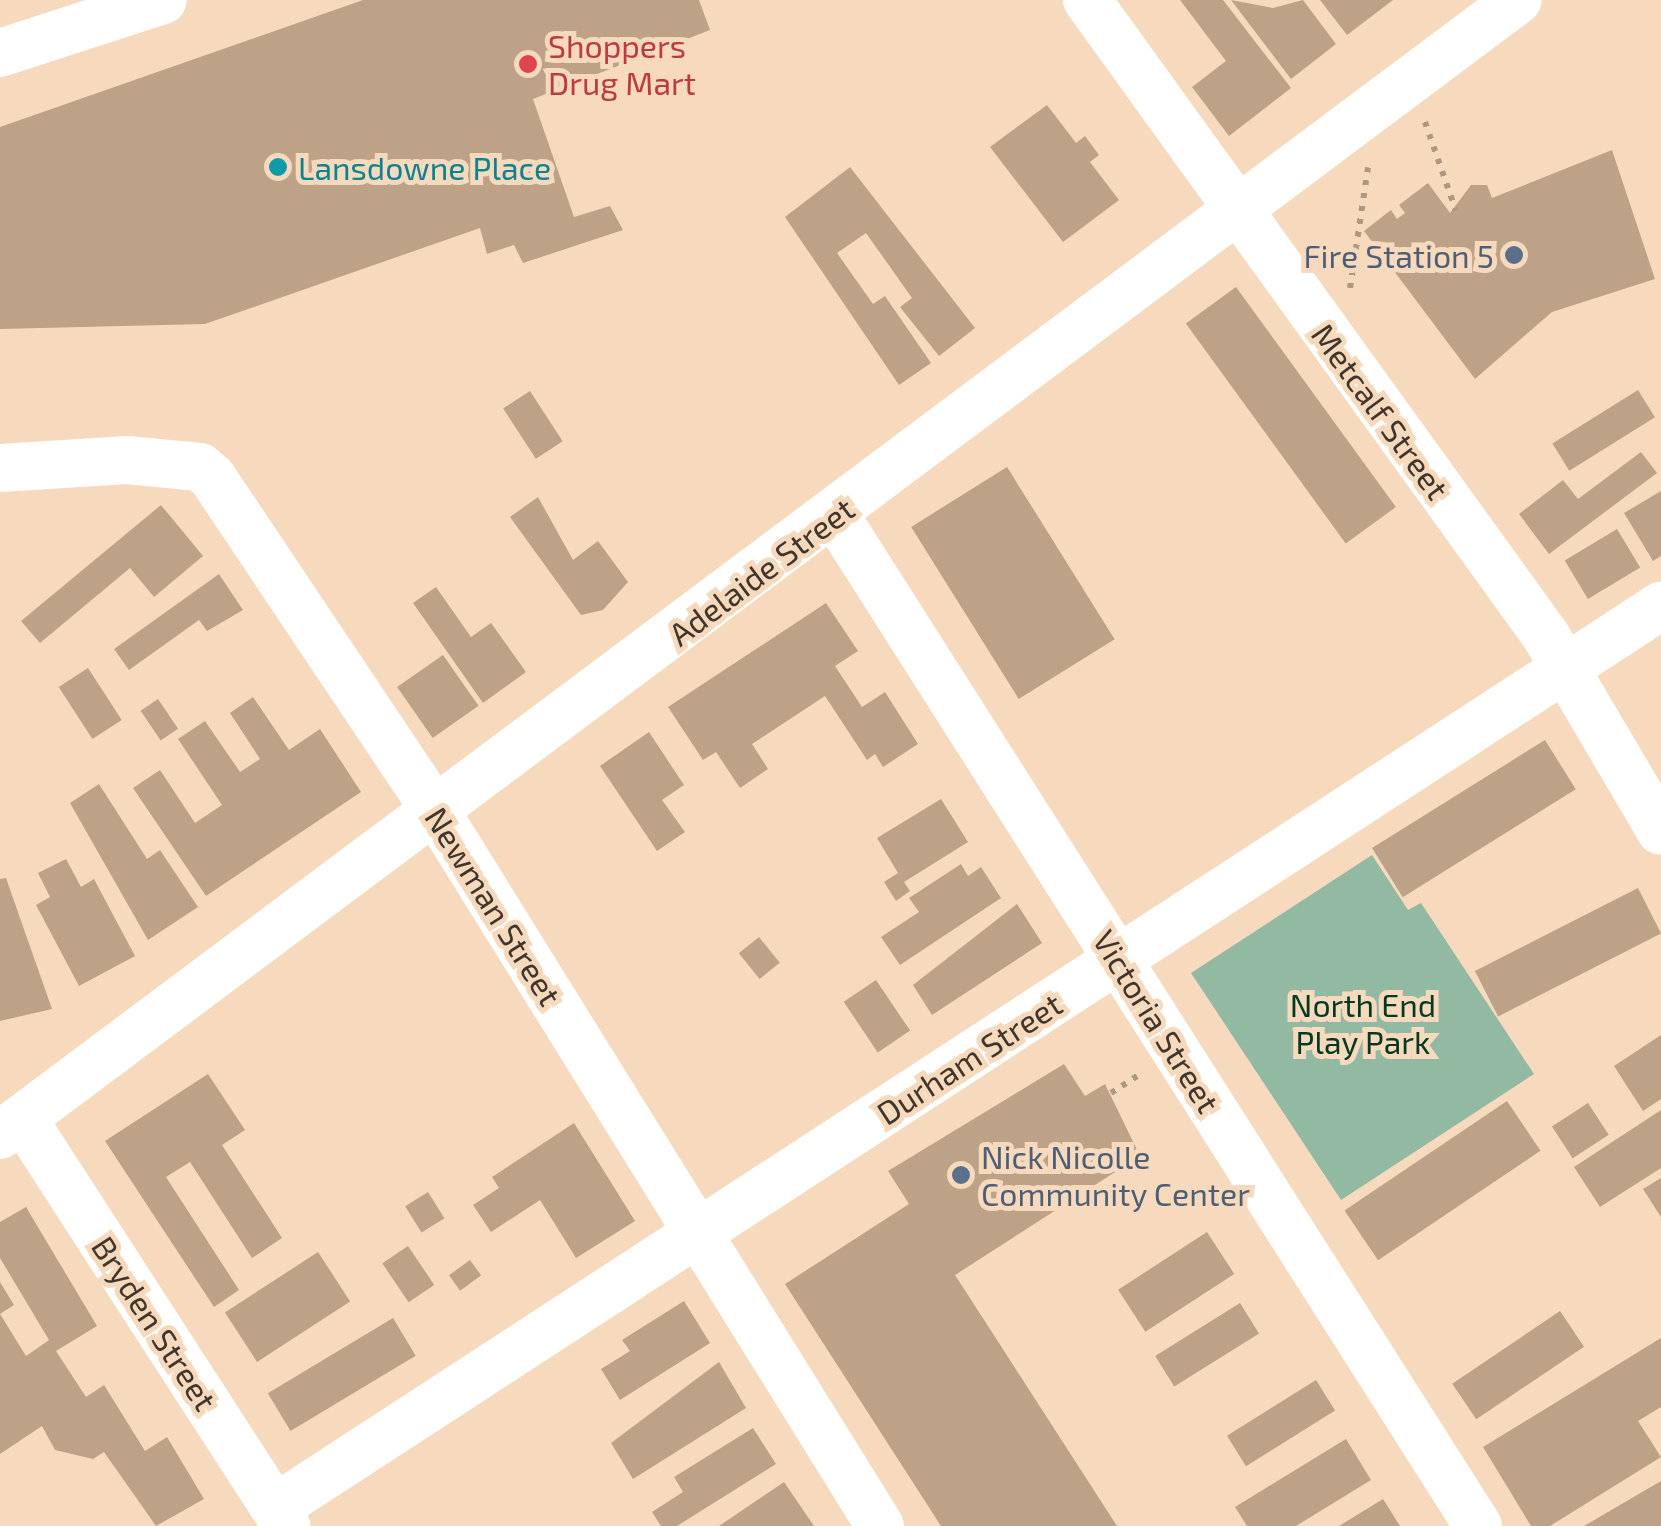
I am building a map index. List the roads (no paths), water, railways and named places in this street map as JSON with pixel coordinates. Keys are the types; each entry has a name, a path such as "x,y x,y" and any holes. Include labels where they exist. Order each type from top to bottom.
{"street":[{"path":"0,53 163,0"},
{"name":"Metcalf Street","path":"1087,0 1236,213 1546,636 1562,670 1661,831"},
{"name":"Adelaide Street","path":"12,1127 438,815 1518,0"},
{"name":"Newman Street","path":"0,468 127,460 200,466 212,477 438,815 880,1526"},
{"name":"Victoria Street","path":"835,515 1478,1526"},
{"name":"Durham Street","path":"281,1517 698,1235 1661,606"},
{"name":"Bryden Street","path":"12,1127 281,1517"}],"place":[{"name":"Shoppers Drug Mart","path":"528,64"},
{"name":"Lansdowne Place","path":"278,167"},
{"name":"Fire Station 5","path":"1514,255"},
{"name":"Nick Nicolle Community Center","path":"961,1175"}],"park label":[{"name":"North End Play Park","path":"1363,1024"}]}
